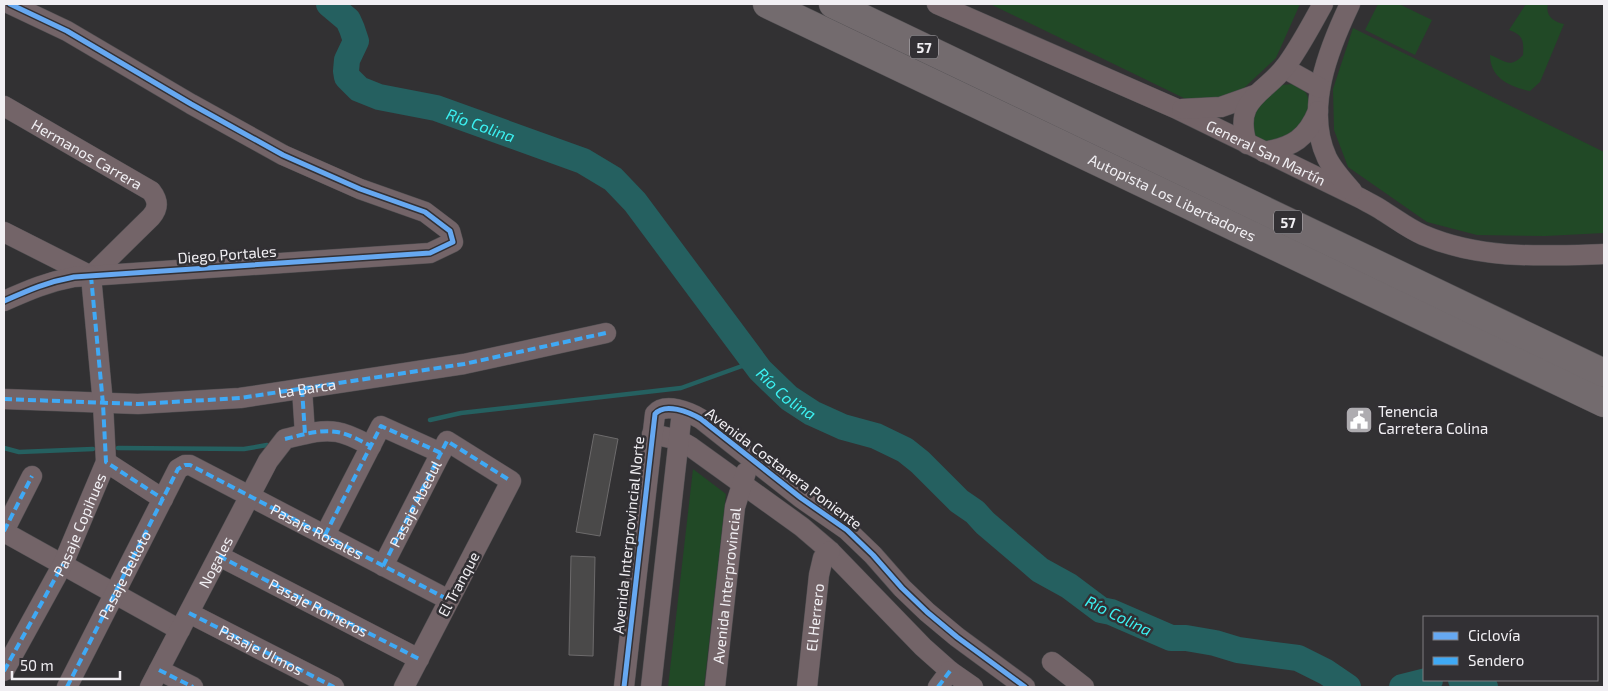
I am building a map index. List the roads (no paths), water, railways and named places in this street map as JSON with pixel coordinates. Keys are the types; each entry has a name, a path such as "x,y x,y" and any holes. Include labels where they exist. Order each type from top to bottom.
{"highway":[{"name":"Autopista Los Libertadores","path":"767,4 1604,403"},
{"name":"Autopista Los Libertadores","path":"833,4 1604,373"}],"street":[{"name":"Diego Portales","path":"4,301 52,281 91,276 430,252 453,242 450,230 425,212 360,189 283,155 191,104 67,31 10,4"},
{"name":"General San Martín","path":"937,4 1177,109 1360,198 1421,234 1464,249 1488,254 1522,257 1604,254"},
{"path":"1318,111 1299,141 1282,149 1256,148 1244,130 1244,116 1255,95 1284,68 1323,4"},
{"path":"1350,4 1334,39 1324,71 1318,111 1321,139 1326,156 1337,174 1360,198"},
{"path":"1284,68 1320,88"},
{"path":"1177,109 1221,107 1255,95"},
{"name":"Hermanos Carrera","path":"4,106 151,191 156,197 155,212 151,217 91,276"},
{"path":"4,232 91,276"},
{"name":"Pasaje Copihues","path":"4,671 62,564 106,462 103,404 91,276"},
{"name":"La Barca","path":"4,399 138,404 240,398 464,364 606,333"},
{"path":"302,389 306,434 325,431 338,432 371,446"},
{"name":"Avenida Interprovincial Norte","path":"624,687 655,414 658,410 664,408 682,411"},
{"path":"652,687 682,411"},
{"name":"Avenida Costanera Poniente","path":"682,411 701,418 801,498 847,530 927,612 957,637 1025,687"},
{"path":"325,535 382,426 444,447"},
{"name":"Nogales","path":"155,679 268,461 285,439 306,434"},
{"path":"652,434 679,440 691,446 782,511 830,551 908,633 950,671 973,687"},
{"name":"El Tranque","path":"404,687 511,481 444,447"},
{"name":"Pasaje Abedul","path":"383,566 444,447"},
{"name":"Avenida Interprovincial","path":"715,687 735,507 752,458"},
{"path":"106,462 163,499"},
{"name":"Pasaje Rosales","path":"185,465 190,465 449,600"},
{"name":"Pasaje Belloto","path":"68,687 178,469 185,465"},
{"path":"4,531 32,476"},
{"name":"Pasaje Ulmos","path":"4,531 115,594 185,621 334,687"},
{"name":"El Herrero","path":"807,687 819,575 823,558 830,551"},
{"name":"Pasaje Romeros","path":"219,556 419,658"},
{"path":"1052,662 1084,687"},
{"path":"938,687 950,671"},
{"path":"155,679 193,687"}],"waterway":[{"name":"Río Colina","path":"329,4 348,20 352,29 356,41 347,60 346,71 347,77 359,89 379,97 436,108 583,161 613,179 635,202 760,370 789,398 812,413 843,427 876,436 905,450 920,462 959,501 975,512 985,523 1040,570 1069,586 1101,610 1111,612 1171,638 1186,638 1215,643 1238,650 1298,658 1326,672 1348,687"},
{"path":"430,420 461,413 681,388 742,366 760,370"},
{"path":"118,448 244,449 267,445"},
{"path":"4,448 19,452 93,449"},
{"name":"Río Colina","path":"1402,687 1426,681"},
{"name":"Río Colina","path":"1464,681 1485,687"}],"place":[{"name":"Tenencia Carretera Colina","path":"1359,420"}]}
